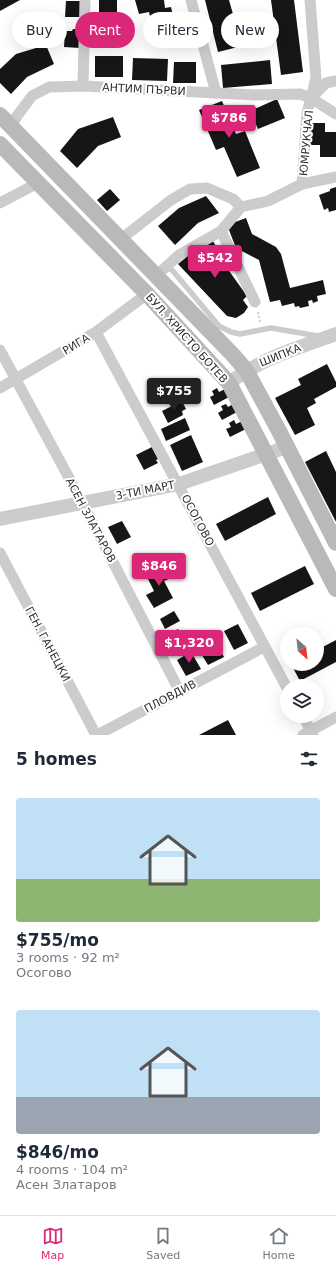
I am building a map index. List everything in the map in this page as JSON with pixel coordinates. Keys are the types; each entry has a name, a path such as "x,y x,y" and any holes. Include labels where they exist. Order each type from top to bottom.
{"main road":[{"name":"БУЛ. ХРИСТО БОТЕВ","path":"0,115 121,239 161,271 246,370 336,543"},
{"name":"БУЛ. ХРИСТО БОТЕВ","path":"0,144 147,294 229,383 264,455 336,589"}],"street":[{"path":"83,86 85,0"},
{"path":"191,0 216,93"},
{"name":"ЮМРУКЧАЛ","path":"302,184 307,113 316,78 310,0"},
{"path":"336,81 326,84 311,98 336,114"},
{"name":"АНТИМ ПЪРВИ","path":"11,127 17,116 32,96 49,87 83,86 254,95 300,94 311,98"},
{"path":"161,271 179,255 221,231 241,207 268,201 302,184 336,177"},
{"path":"0,204 38,183"},
{"path":"121,239 171,200 190,189 207,188 234,199 241,207"},
{"path":"221,231 255,302"},
{"name":"РИГА","path":"0,388 96,332 147,294"},
{"name":"ОСОГОВО","path":"96,332 179,484 282,679"},
{"name":"ШИПКА","path":"229,383 246,370 269,358 332,335"},
{"name":"АСЕН ЗЛАТАРОВ","path":"0,350 82,502 179,690"},
{"name":"3-ТИ МАРТ","path":"0,519 179,484 287,447"},
{"name":"ГЕН. ГАНЕЦКИ","path":"0,554 96,735"},
{"name":"ПЛОВДИВ","path":"96,735 179,690 264,647"},
{"path":"305,723 309,734 336,717"}],"lane":[{"path":"161,271 173,271 219,326 231,332 240,334 271,328 332,335"}],"path":[{"path":"255,302 263,330"}],"building":[{"path":"0,0 20,0 0,11"},
{"path":"99,0 117,0 117,12 99,12"},
{"path":"135,0 164,0 165,8 171,7 172,12 143,12 139,14"},
{"path":"205,0 229,0 232,12 221,12 221,48 234,48 218,52 213,32 213,12 208,12"},
{"path":"271,0 294,0 303,72 281,75 277,48 279,48 279,12 273,12"},
{"path":"66,1 84,1 84,12 75,12 75,17 67,17 67,12 65,12"},
{"path":"75,29 75,48 67,47 67,31 72,31"},
{"path":"36,48 47,48 54,64 27,77 11,94 0,83 0,69 16,54"},
{"path":"95,56 123,56 123,77 95,77"},
{"path":"133,58 168,59 167,81 132,80"},
{"path":"270,60 272,84 223,88 221,65"},
{"path":"174,62 196,62 196,83 173,83"},
{"path":"277,99 285,118 258,129 250,111"},
{"path":"222,101 236,134 245,131 260,168 237,177 224,147 216,150 199,110"},
{"path":"113,117 121,137 98,146 77,168 60,151 78,129"},
{"path":"309,123 325,123 325,132 336,132 336,157 320,157 320,145 308,145"},
{"path":"336,187 336,210 329,212 328,208 324,210 319,195"},
{"path":"110,189 120,200 107,211 97,200"},
{"path":"206,196 219,213 198,223 175,245 158,226 179,208"},
{"path":"246,218 252,234 276,247 281,254 290,288 323,280 326,294 317,296 318,301 313,303 312,300 308,301 309,306 300,308 299,306 295,307 294,303 282,306 280,300 270,302 259,260 236,248 227,225"},
{"path":"211,237 227,268 247,296 243,300 248,307 244,313 236,318 227,316 178,264"},
{"path":"327,364 336,382 336,387 314,399 316,403 307,408 315,425 295,435 275,398 301,385 298,379"},
{"path":"217,388 219,392 225,389 229,397 214,405 210,397 214,395 212,391"},
{"path":"182,401 186,409 182,411 183,415 168,423 162,411"},
{"path":"226,404 228,407 233,404 237,412 222,420 218,413 223,410 221,406"},
{"path":"185,418 190,430 166,441 161,429"},
{"path":"234,420 236,424 242,421 246,429 230,437 226,429 231,427 229,423"},
{"path":"191,435 203,462 182,471 170,445"},
{"path":"152,447 158,459 156,460 158,463 144,470 136,455"},
{"path":"326,451 336,472 336,522 305,462"},
{"path":"268,497 276,514 225,541 216,524"},
{"path":"122,521 131,537 117,544 108,527"},
{"path":"164,566 171,578 164,581 173,598 154,608 146,595 154,591 146,575"},
{"path":"305,566 314,584 260,611 251,593"},
{"path":"174,611 180,621 165,629 160,619"},
{"path":"238,624 248,643 234,650 224,631"},
{"path":"178,629 186,643 172,650 165,636"},
{"path":"336,640 336,662 324,668 324,646"},
{"path":"216,643 224,657 208,665 200,652"},
{"path":"191,652 201,669 186,676 177,660"},
{"path":"295,671 319,671 304,679 299,679"},
{"path":"228,720 236,735 199,735"}]}
